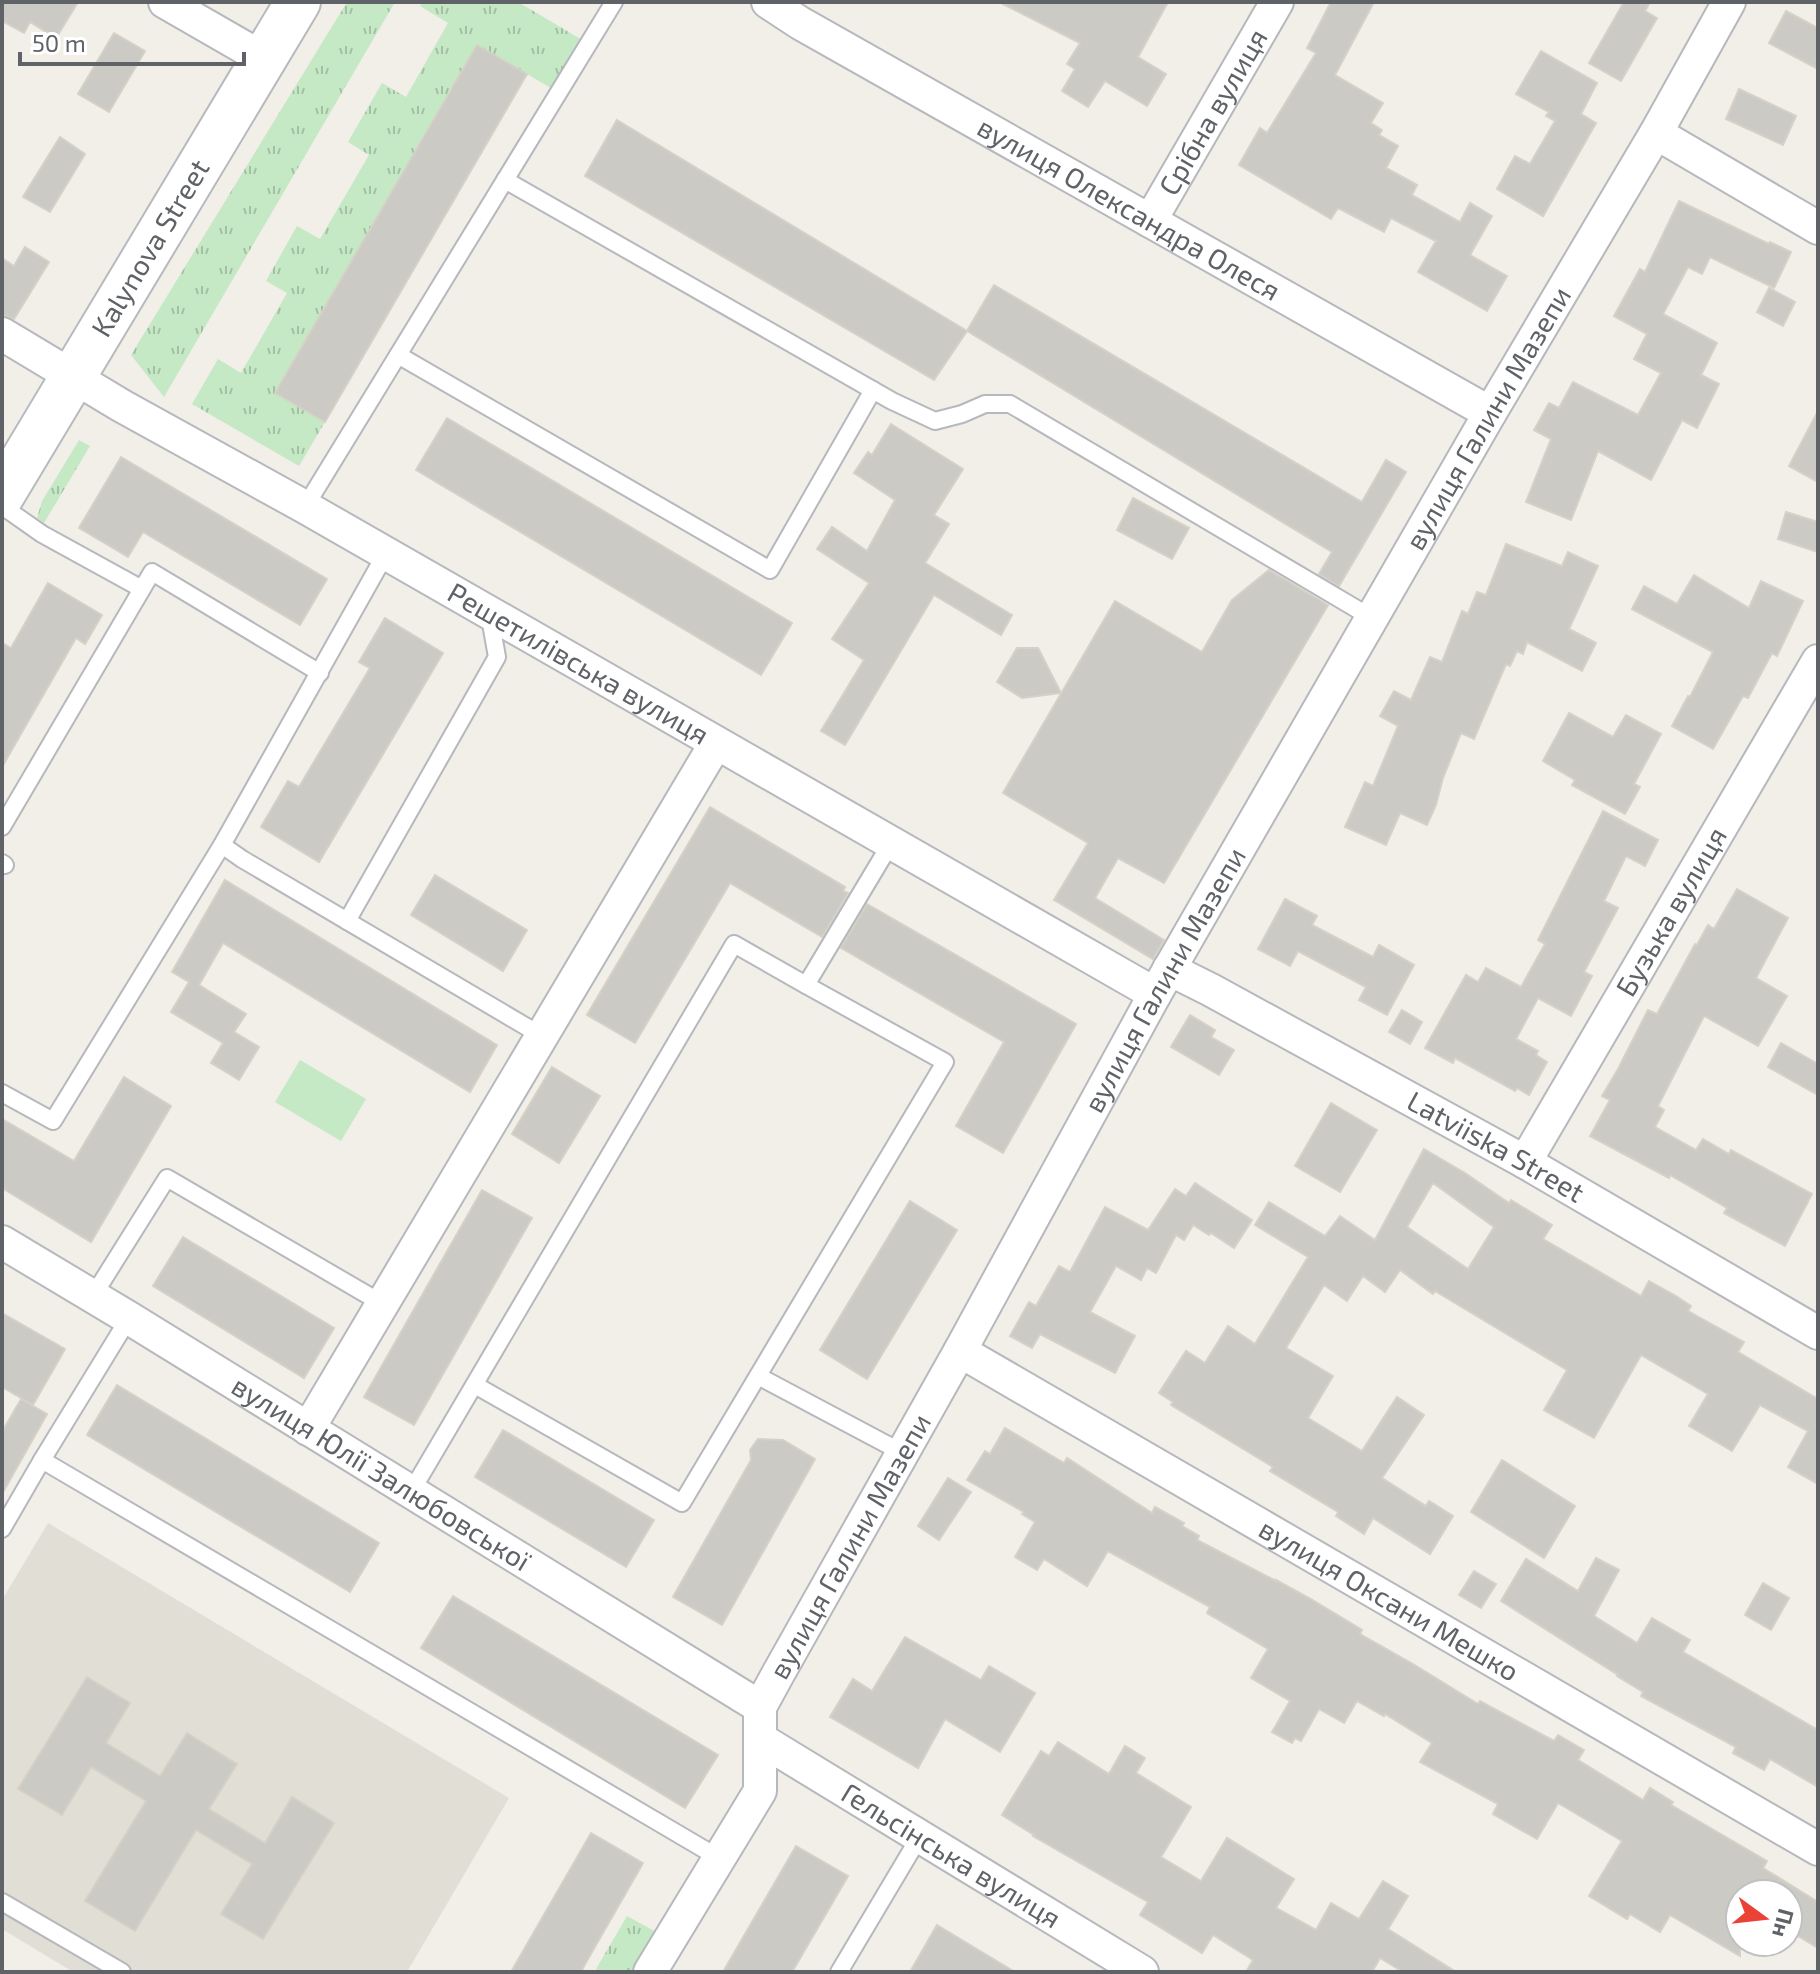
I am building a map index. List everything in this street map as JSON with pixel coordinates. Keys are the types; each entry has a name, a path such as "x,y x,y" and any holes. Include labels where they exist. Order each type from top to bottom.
{"main road":[{"name":"Kalynova Street","path":"2,495 298,2"}],"street":[{"path":"165,2 264,59"},
{"name":"вулиця Олександра Олеся","path":"768,2 806,12 1150,221 1490,413"},
{"name":"Срібна вулиця","path":"1150,221 1277,2"},
{"name":"вулиця Галини Мазепи","path":"650,1972 760,1791 760,1723 903,1453 1162,981 1490,413 1656,133 1729,2"},
{"path":"1656,133 1818,228"},
{"name":"Решетилівська вулиця","path":"2,334 122,406 305,507 891,843 1162,981"},
{"name":"Бузька вулиця","path":"1525,1162 1818,661"},
{"path":"308,1429 716,743"},
{"name":"Latviiska Street","path":"1162,981 1225,997 1525,1162 1818,1333"},
{"name":"вулиця Юлії Залюбовської","path":"2,1242 411,1492 760,1723"},
{"name":"вулиця Оксани Мешко","path":"960,1351 1818,1849"},
{"name":"Гельсінська вулиця","path":"760,1723 920,1836 1142,1972"}],"lane":[{"path":"305,507 614,2"},
{"path":"505,180 873,390 935,421 985,404 1010,404 1372,618"},
{"path":"398,355 770,570 873,390"},
{"path":"2,506 42,534 142,589"},
{"path":"2,1093 53,1121 222,845 385,555"},
{"path":"2,827 152,572 320,673"},
{"path":"347,921 497,657 489,612"},
{"path":"806,985 891,843"},
{"path":"222,845 542,1036"},
{"path":"411,1492 734,944 945,1062 682,1503 475,1385"},
{"path":"93,1296 167,1178 383,1304"},
{"path":"2,1529 129,1318"},
{"path":"758,1376 903,1453"},
{"path":"42,1460 719,1858"},
{"path":"839,1972 920,1836"},
{"path":"2,1902 122,1972"}],"shaded area":[{"path":"48,1523 509,1798 407,1972 73,1972 2,1929 2,1600"}],"green space":[{"path":"347,2 395,2 164,397 131,355"},
{"path":"423,2 518,2 584,41 556,91 477,45 275,392 325,422 299,466 192,404 218,359 241,373 287,293 266,281 297,226 320,239 369,155 348,142 382,83 406,97 448,23 420,6"},
{"path":"79,440 90,446 44,523 37,518 42,501"},
{"path":"300,1060 366,1099 341,1141 275,1102"},
{"path":"627,1916 658,1933 636,1972 602,1972 596,1969"}],"building":[{"path":"2,2 78,2 56,38 30,22 24,33 2,21"},
{"path":"999,2 1168,2 1138,57 1166,74 1147,106 1105,81 1088,107 1062,91 1075,69 1067,64 1080,43"},
{"path":"1331,2 1374,2 1335,75 1383,103 1371,123 1382,130 1379,135 1398,146 1386,168 1417,185 1412,195 1460,222 1470,203 1492,216 1470,255 1507,276 1487,311 1418,272 1436,241 1391,218 1384,232 1338,208 1331,219 1239,165 1260,128 1267,133 1316,53 1307,48"},
{"path":"1624,2 1650,2 1645,11 1657,18 1621,81 1589,63"},
{"path":"1786,11 1818,28 1818,69 1769,43"},
{"path":"114,33 145,51 109,112 78,94"},
{"path":"477,45 527,74 325,422 275,393"},
{"path":"1541,51 1597,83 1581,114 1596,123 1543,216 1497,189 1515,156 1530,164 1555,121 1546,116 1549,112 1516,94"},
{"path":"1739,89 1796,116 1783,145 1726,119"},
{"path":"617,120 967,331 934,380 585,176"},
{"path":"60,137 85,154 50,212 23,197"},
{"path":"1679,201 1791,252 1774,288 1710,257 1702,274 1688,267 1663,314 1717,343 1701,375 1719,384 1697,428 1682,420 1651,480 1598,451 1571,520 1526,502 1551,439 1534,430 1549,403 1559,408 1573,382 1638,415 1661,373 1634,359 1647,334 1614,316 1640,269 1645,272"},
{"path":"25,247 49,262 14,319 2,315 2,258 14,266"},
{"path":"994,285 1362,502 1386,460 1406,472 1339,586 1319,574 1332,552 967,331"},
{"path":"1769,288 1795,302 1783,326 1757,312"},
{"path":"1818,411 1818,482 1789,466"},
{"path":"447,418 792,623 761,675 416,470"},
{"path":"891,424 963,469 934,515 949,524 925,563 1012,615 1001,635 934,595 845,745 821,731 864,660 832,639 869,583 817,549 832,527 867,551 895,500 854,473 868,452 872,455"},
{"path":"121,457 327,579 300,625 143,532 128,557 79,528"},
{"path":"1133,498 1189,528 1172,559 1117,530"},
{"path":"1786,512 1818,522 1818,552 1778,539"},
{"path":"1506,544 1562,566 1568,552 1598,566 1569,629 1596,643 1582,671 1527,642 1523,654 1517,651 1510,666 1506,664 1474,739 1461,733 1427,825 1400,813 1386,845 1345,827 1365,782 1373,786 1398,726 1380,716 1394,691 1411,700 1430,657 1442,662 1462,611 1468,614 1477,592 1486,595"},
{"path":"1269,570 1328,605 1164,883 1118,858 1095,898 1164,940 1153,959 1054,900 1088,843 1003,793 1115,601 1202,652 1232,600"},
{"path":"1694,575 1749,608 1761,581 1803,601 1777,656 1772,653 1748,698 1743,696 1713,749 1672,726 1713,652 1632,609 1644,586 1677,604"},
{"path":"48,583 102,615 85,644 76,638 2,767 2,643 11,648"},
{"path":"385,618 443,653 319,862 261,827 288,781 299,787 370,668 359,662"},
{"path":"1017,648 1038,648 1061,693 1022,698 997,682"},
{"path":"1569,713 1613,737 1626,715 1661,734 1634,784 1640,787 1625,814 1572,785 1575,780 1543,761"},
{"path":"710,807 845,887 843,891 848,893 822,937 730,883 635,1043 587,1015"},
{"path":"1603,811 1658,840 1645,866 1626,856 1604,901 1618,908 1584,972 1592,976 1571,1016 1538,998 1516,1039 1538,1051 1536,1055 1547,1062 1529,1095 1517,1088 1515,1091 1455,1058 1453,1063 1425,1048 1466,975 1478,982 1486,968 1521,987 1545,944 1538,940"},
{"path":"435,875 527,930 503,971 411,915"},
{"path":"225,880 497,1045 470,1092 223,943 199,985 246,1014 234,1032 259,1047 239,1080 211,1063 223,1043 171,1012 189,982 172,972"},
{"path":"1737,889 1788,918 1756,978 1787,996 1758,1046 1704,1016 1658,1106 1664,1110 1655,1127 1696,1150 1703,1139 1729,1154 1731,1150 1812,1194 1785,1246 1724,1213 1727,1208 1670,1175 1669,1178 1590,1136 1610,1100 1602,1096 1648,1010 1657,1014 1695,944 1708,925 1714,929"},
{"path":"1285,899 1317,916 1312,925 1373,957 1379,945 1414,965 1387,1015 1359,1000 1366,987 1298,951 1290,966 1258,949"},
{"path":"867,904 1076,1024 1003,1153 956,1126 1004,1042 841,948"},
{"path":"1402,1010 1422,1022 1410,1044 1389,1032"},
{"path":"1190,1015 1215,1030 1211,1037 1234,1050 1219,1075 1171,1047"},
{"path":"1781,1043 1818,1064 1818,1095 1768,1067"},
{"path":"552,1067 600,1096 559,1163 512,1134"},
{"path":"124,1077 171,1106 91,1242 2,1188 2,1119 74,1161"},
{"path":"1331,1103 1377,1130 1340,1192 1295,1166"},
{"path":"1424,1149 1509,1203 1511,1200 1552,1225 1543,1239 1641,1296 1649,1281 1676,1296 1691,1306 1688,1311 1744,1342 1738,1352 1818,1399 1818,1484 1788,1467 1808,1431 1760,1405 1732,1451 1689,1426 1708,1394 1641,1355 1594,1438 1544,1410 1567,1370 1435,1291 1433,1294 1400,1270 1385,1292 1363,1276 1347,1301 1324,1285 1286,1348 1333,1376 1308,1418 1362,1451 1397,1397 1424,1415 1382,1478 1426,1506 1429,1501 1453,1516 1430,1554 1373,1518 1364,1534 1336,1516 1338,1512 1270,1471 1273,1467 1171,1405 1173,1402 1159,1393 1186,1351 1205,1363 1228,1326 1255,1344 1308,1257 1255,1225 1269,1202 1325,1236 1340,1216 1375,1240","holes":["1433,1183 1494,1227 1468,1269 1407,1227"]},
{"path":"1195,1183 1252,1220 1234,1248 1193,1225 1184,1240 1176,1235 1156,1273 1147,1268 1141,1280 1116,1266 1090,1312 1135,1336 1115,1373 1040,1334 1032,1348 1010,1336 1029,1302 1036,1306 1059,1266 1070,1272 1105,1207 1148,1230 1175,1189 1186,1196"},
{"path":"482,1190 532,1218 414,1425 364,1397"},
{"path":"910,1201 957,1230 867,1379 820,1350"},
{"path":"183,1237 334,1328 304,1378 153,1286"},
{"path":"2,1313 65,1349 33,1405 2,1387"},
{"path":"117,1385 379,1543 350,1592 87,1435"},
{"path":"21,1399 47,1414 2,1494 2,1432"},
{"path":"1005,1428 1064,1463 1067,1458 1152,1513 1155,1507 1184,1523 1182,1526 1199,1536 1197,1540 1311,1599 1362,1630 1360,1634 1478,1704 1480,1701 1554,1741 1558,1735 1584,1750 1578,1760 1643,1800 1650,1788 1673,1802 1671,1805 1767,1861 1763,1868 1779,1878 1724,1878 1724,1947 1670,1915 1660,1932 1630,1914 1627,1919 1589,1896 1622,1841 1558,1803 1537,1839 1493,1814 1498,1804 1420,1762 1432,1743 1385,1714 1357,1701 1344,1723 1319,1709 1301,1741 1295,1738 1292,1743 1272,1732 1290,1701 1251,1678 1268,1649 1207,1613 1210,1607 1108,1551 1087,1586 1044,1559 1037,1570 1015,1557 1035,1522 1022,1514 1024,1512 967,1480 985,1451 990,1454"},
{"path":"503,1430 654,1520 626,1567 475,1477"},
{"path":"758,1439 783,1440 815,1459 722,1625 673,1597 751,1460 750,1450"},
{"path":"1502,1460 1575,1506 1544,1558 1471,1512"},
{"path":"948,1478 971,1492 939,1540 918,1526"},
{"path":"1596,1558 1619,1570 1594,1616 1637,1643 1652,1618 1690,1640 1683,1652 1818,1730 1818,1787 1770,1759 1764,1770 1733,1753 1736,1747 1641,1696 1643,1692 1618,1675 1501,1601 1526,1559 1578,1591"},
{"path":"1474,1571 1496,1584 1481,1608 1459,1595"},
{"path":"1763,1583 1789,1598 1771,1630 1745,1615"},
{"path":"453,1596 718,1755 685,1808 421,1648"},
{"path":"905,1637 981,1680 989,1666 1035,1693 1000,1752 945,1719 918,1768 830,1717 853,1679 872,1691"},
{"path":"87,1677 130,1703 106,1743 160,1776 187,1733 237,1764 209,1809 265,1843 292,1797 334,1823 263,1939 221,1914 252,1864 196,1830 135,1931 85,1901 146,1801 91,1767 62,1815 18,1789"},
{"path":"1058,1742 1109,1774 1125,1746 1145,1758 1136,1773 1191,1807 1161,1857 1201,1881 1227,1838 1294,1879 1276,1908 1316,1930 1331,1903 1359,1919 1383,1881 1408,1896 1388,1929 1456,1972 1403,1972 1380,1958 1372,1972 1246,1972 1253,1960 1213,1935 1202,1953 1140,1915 1148,1902 1002,1815 1041,1751 1049,1756"},
{"path":"591,1833 643,1863 581,1972 511,1972"},
{"path":"796,1846 848,1876 792,1972 723,1972"},
{"path":"1804,1893 1818,1902 1818,1948 1804,1940"},
{"path":"937,1925 1015,1972 910,1972"}]}
